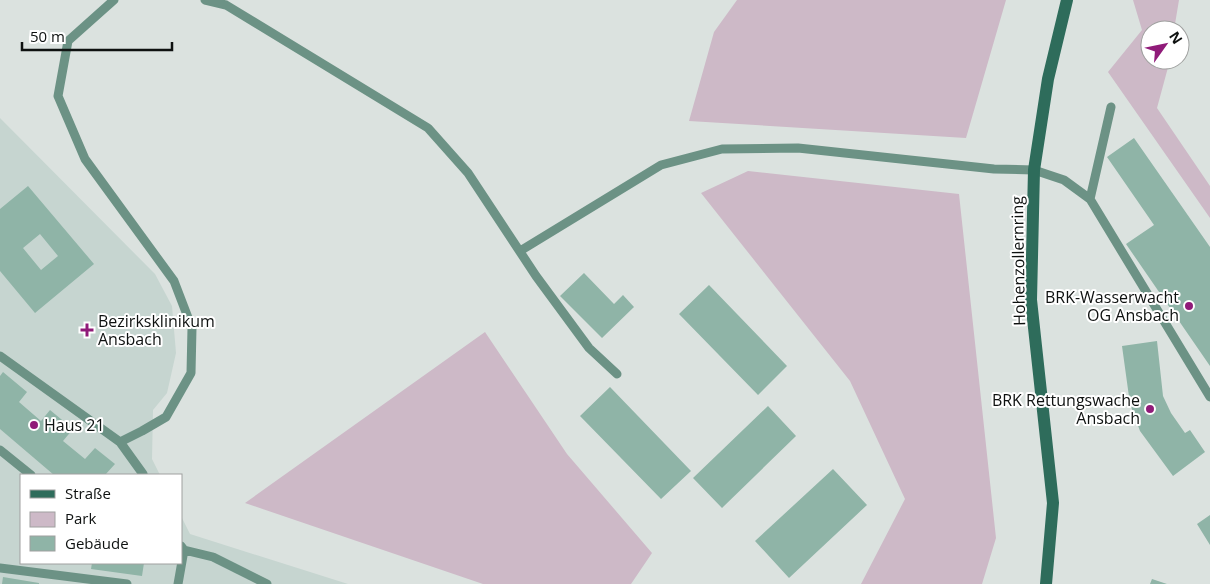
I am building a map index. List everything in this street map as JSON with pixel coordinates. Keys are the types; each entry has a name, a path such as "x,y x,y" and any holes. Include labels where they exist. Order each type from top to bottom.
{"main road":[{"name":"Hohenzollernring","path":"1046,584 1054,503 1031,300 1034,170 1048,79 1067,0"}],"lane":[{"path":"114,0 68,41 58,96 85,159 174,282 192,328 191,373 166,417 142,432 120,442"},
{"path":"205,0 226,5 428,128 468,173 536,276 589,348 617,374"},
{"path":"1090,199 1110,107"},
{"path":"520,251 661,165 722,149 798,148 994,169 1034,170 1064,180 1090,199 1210,397"},
{"path":"0,356 120,442 142,474"},
{"path":"0,450 30,474"},
{"path":"182,548 213,557 267,584"},
{"path":"178,584 180,564"},
{"path":"0,568 127,584"}],"shaded area":[{"name":"Bezirksklinikum Ansbach","path":"0,118 155,274 172,306 176,353 167,393 153,410 152,459 160,474 20,474 20,564 182,564 182,518 190,534 348,584 0,584"}],"green space":[{"path":"737,0 1006,0 966,138 689,121 714,32"},
{"path":"1133,0 1179,0 1176,20 1140,20 1140,23"},
{"path":"1140,32 1140,70 1167,70 1157,108 1210,186 1210,218 1108,72"},
{"path":"748,171 959,194 996,538 982,584 861,584 905,499 850,381 701,193"},
{"path":"485,332 567,454 652,553 631,584 483,584 245,503"}],"building":[{"name":"BRK-Wasserwacht OG Ansbach","path":"1134,138 1210,247 1210,366 1126,244 1154,225 1107,157"},
{"path":"28,186 94,264 35,313 0,271 0,209","holes":["40,234 58,256 41,270 23,248"]},
{"path":"584,273 614,304 623,295 634,307 602,338 560,296"},
{"path":"709,285 787,366 758,395 679,314"},
{"name":"BRK Rettungswache Ansbach","path":"1157,341 1163,396 1171,413 1185,433 1190,430 1205,452 1173,476 1140,431 1130,404 1122,346"},
{"name":"Haus 21","path":"3,372 27,392 19,402 41,421 50,410 73,429 63,441 85,459 95,448 115,464 106,474 53,474 0,429 0,376"},
{"path":"610,387 691,471 661,499 580,416"},
{"path":"768,406 796,436 722,508 693,478"},
{"path":"833,469 867,505 789,578 755,541"},
{"path":"1210,515 1210,545 1197,524"},
{"path":"92,564 144,564 142,576 91,569"},
{"path":"3,577 39,583 39,584 2,584"},
{"path":"1152,579 1167,584 1150,584"}],"place":[{"name":"BRK-Wasserwacht OG Ansbach","path":"1189,306"},
{"name":"Bezirksklinikum Ansbach","path":"87,330"},
{"name":"BRK Rettungswache Ansbach","path":"1150,409"},
{"name":"Haus 21","path":"34,425"}]}
